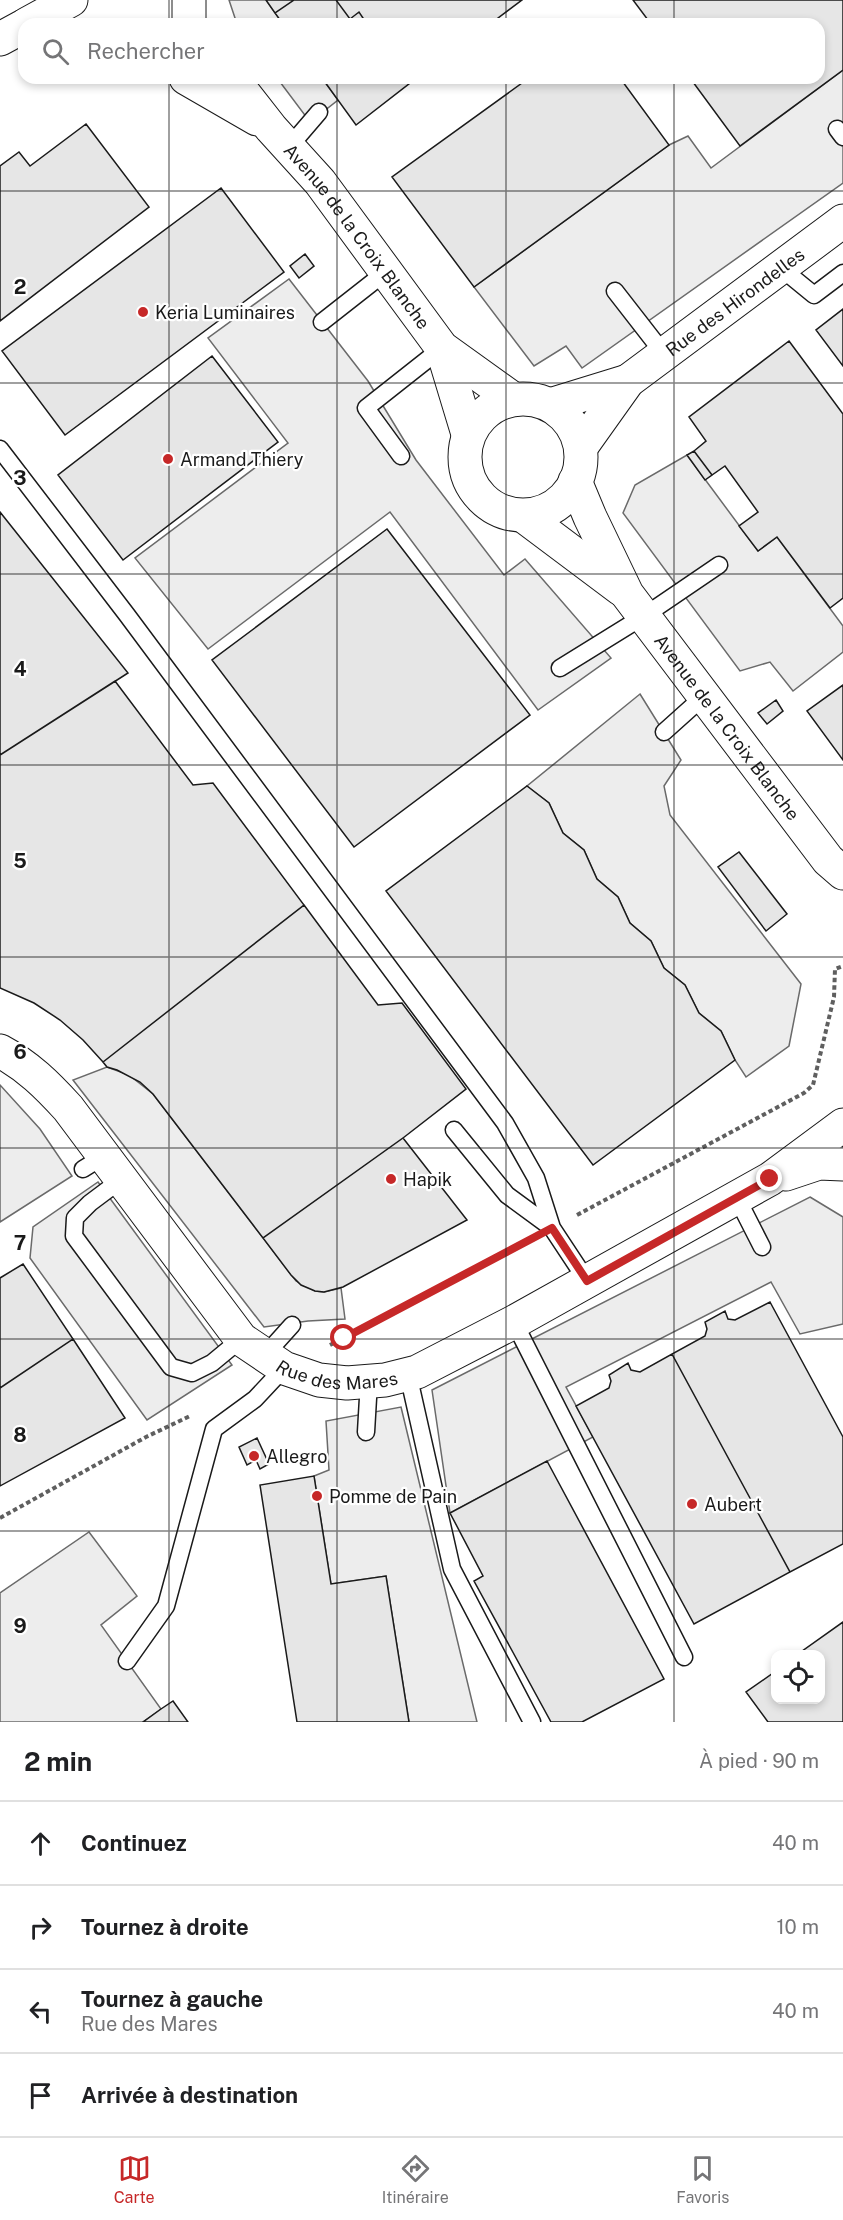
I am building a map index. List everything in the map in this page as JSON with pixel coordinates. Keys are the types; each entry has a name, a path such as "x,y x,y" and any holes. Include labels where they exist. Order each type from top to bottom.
{"street":[{"path":"39,18 71,0"},
{"path":"81,0 81,18"},
{"path":"189,0 189,18"},
{"path":"0,39 18,29"},
{"path":"0,46 18,44"},
{"name":"Avenue de la Croix Blanche","path":"196,84 280,137"},
{"name":"Avenue de la Croix Blanche","path":"237,84 320,182 442,348 468,434"},
{"name":"Rue des Hirondelles","path":"581,447 628,381 843,221"},
{"name":"Avenue de la Croix Blanche","path":"442,348 513,399"},
{"name":"Rue des Hirondelles","path":"550,405 628,381"},
{"path":"513,399 532,399 550,405 570,423 581,447 582,464 575,481 565,499 547,512 525,517 502,513 481,500 468,481 464,458 468,434 479,418 495,405 513,399"},
{"name":"Avenue de la Croix Blanche","path":"575,481 590,518 636,605 703,697 836,866 843,891"},
{"name":"Avenue de la Croix Blanche","path":"525,517 636,605"},
{"path":"0,1051 73,1098 103,1168 263,1354"},
{"name":"Rue des Mares","path":"263,1354 319,1380 346,1383 385,1380 417,1372 514,1322 770,1179 843,1125"},
{"name":"Rue des Mares","path":"770,1179 819,1163 843,1164"}],"lane":[{"path":"280,137 319,112"},
{"path":"781,268 814,295 843,273"},
{"path":"322,322 387,271"},
{"path":"615,291 664,354"},
{"path":"401,456 366,408 442,348"},
{"path":"0,449 127,615 505,1123 536,1178 552,1228 587,1281"},
{"path":"560,668 636,605 719,565"},
{"path":"664,732 703,697"},
{"path":"454,1130 507,1195 552,1228"},
{"path":"103,1168 90,1203 75,1218 74,1236 171,1368 192,1373 212,1363 263,1354"},
{"path":"737,1198 762,1247"},
{"path":"514,1322 684,1657"},
{"path":"127,1661 166,1606 214,1429 255,1399 263,1354 292,1324"},
{"path":"408,1374 452,1569 532,1722"},
{"path":"366,1432 369,1381"}],"path":[{"path":"263,1354 344,1338 804,1093 813,1085 834,997 835,969 843,966"},
{"path":"0,1518 146,1437 196,1413"}],"shaded area":[{"path":"229,0 266,0 279,18 235,18"},
{"path":"843,70 843,183 582,368 566,346 534,366 474,287 669,145 688,136 711,168"},
{"path":"282,84 326,84 338,100 310,122"},
{"path":"289,279 368,381 416,460 504,575 525,559 611,658 538,710 390,512 208,649 135,558 288,443 208,338"},
{"path":"687,455 758,551 777,537 843,626 843,652 793,691 770,662 740,671 623,513 635,485"},
{"path":"640,694 681,760 664,786 670,815 801,984 789,1046 746,1077 721,1031 699,1013 685,985 664,968 651,941 630,923 618,897 597,879 584,850 563,833 549,803 527,786"},
{"path":"107,1067 129,1075 153,1094 296,1281 315,1291 324,1292 341,1288 345,1319 264,1327 73,1080"},
{"path":"0,1085 40,1129 72,1176 0,1222"},
{"path":"98,1182 232,1365 147,1420 30,1258 33,1227"},
{"path":"810,1197 843,1217 843,1324 800,1334 771,1282 566,1387 593,1437 450,1513 432,1390"},
{"path":"401,1407 477,1722 409,1722 386,1576 331,1584 314,1476 329,1470 326,1421"},
{"path":"89,1532 137,1596 101,1625 161,1709 143,1722 0,1722 0,1593"}],"building":[{"path":"266,0 294,0 275,13"},
{"path":"294,0 336,0 349,18 279,18 275,13"},
{"path":"336,0 522,0 498,18 363,18 359,12 349,18"},
{"path":"633,0 843,0 843,70 825,83 825,18 646,18"},
{"path":"359,12 363,18 351,18"},
{"path":"326,84 409,84 356,125"},
{"path":"521,84 624,84 669,145 474,287 392,177"},
{"path":"694,84 824,84 740,146"},
{"path":"86,124 149,207 0,321 0,166 19,152 30,166"},
{"name":"Keria Luminaires","path":"221,188 284,272 65,435 2,351"},
{"path":"305,254 314,266 299,278 290,266"},
{"path":"843,309 843,366 816,330"},
{"path":"789,341 843,414 843,598 830,608 777,537 758,551 739,526 758,512 725,466 712,475 694,451 706,441 689,417"},
{"name":"Armand Thiery","path":"212,356 278,442 123,560 58,475"},
{"path":"694,451 712,475 705,480 687,455"},
{"path":"0,512 128,673 0,755"},
{"path":"387,529 530,715 354,847 212,660"},
{"path":"115,681 193,785 213,783 304,905 103,1062 60,1020 34,1003 0,988 0,755"},
{"path":"843,685 843,760 807,711"},
{"path":"776,700 783,711 767,724 758,713"},
{"path":"527,786 549,803 563,833 584,850 597,879 618,897 630,923 651,941 664,968 685,985 699,1013 721,1031 735,1060 593,1165 386,891"},
{"path":"739,852 787,914 766,931 718,867"},
{"path":"304,905 378,1005 402,1003 466,1089 403,1138 263,1238 153,1094 140,1082 107,1067 103,1062"},
{"name":"Hapik","path":"403,1138 467,1220 343,1287 324,1292 301,1285 263,1238"},
{"path":"23,1264 73,1339 0,1388 0,1278"},
{"path":"770,1302 843,1437 843,1544 790,1572 672,1354 705,1336 707,1329 705,1322 725,1311 728,1319 735,1320"},
{"path":"73,1339 125,1418 0,1486 0,1388"},
{"name":"Aubert","path":"672,1354 790,1572 694,1624 576,1406 609,1388 611,1381 609,1375 628,1363 631,1370 640,1372"},
{"name":"Allegro","path":"257,1438 269,1464 260,1469 256,1460 247,1465 239,1447"},
{"path":"547,1461 664,1679 582,1722 551,1722 474,1581 483,1576 450,1513"},
{"path":"314,1476 331,1584 386,1576 409,1722 297,1722 260,1485"},
{"path":"843,1622 843,1722 768,1722 746,1692 771,1674 771,1704 825,1704 825,1650 804,1650"},
{"path":"173,1701 188,1722 143,1722 161,1709"}],"place":[{"name":"Keria Luminaires","path":"143,312"},
{"name":"Armand Thiery","path":"168,459"},
{"name":"Hapik","path":"391,1179"},
{"name":"Allegro","path":"254,1456"},
{"name":"Pomme de Pain","path":"317,1496"},
{"name":"Aubert","path":"692,1504"}],"route":[{"path":"344,1338 552,1228 587,1281 770,1179"}]}
